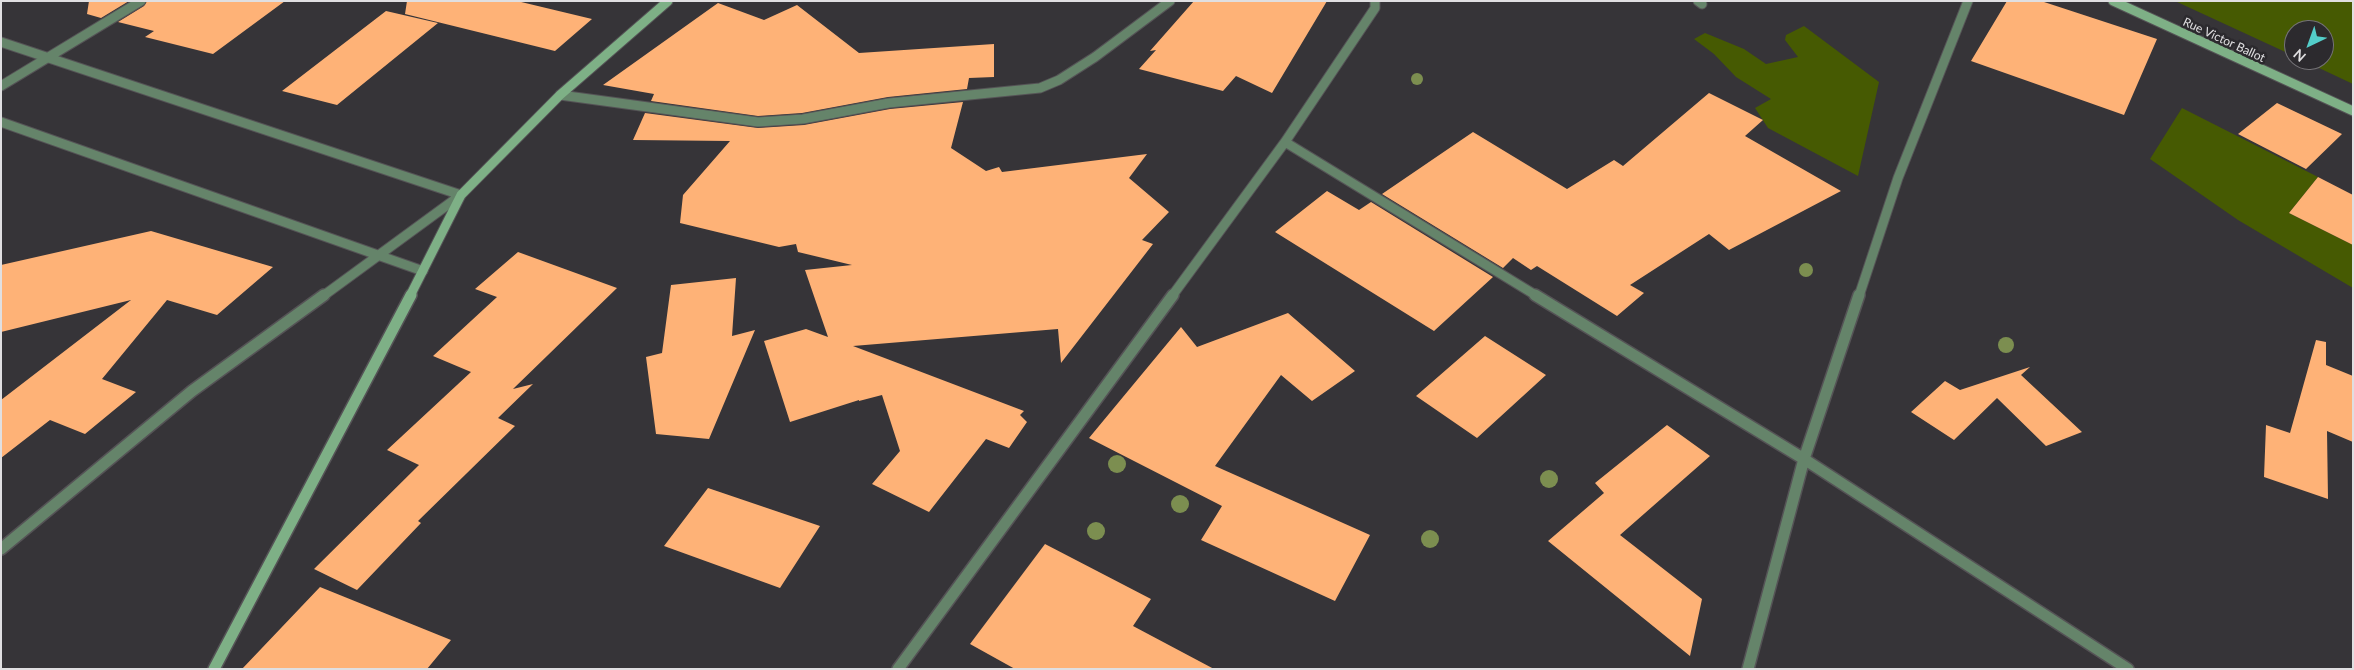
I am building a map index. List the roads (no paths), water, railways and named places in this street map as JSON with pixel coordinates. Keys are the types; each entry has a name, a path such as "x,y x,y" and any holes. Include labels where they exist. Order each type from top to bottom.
{"street":[{"path":"1,86 141,1"},
{"path":"1,549 192,391 461,195 560,95 668,1"},
{"path":"560,95 758,122 803,119 889,103 1040,88 1059,80 1095,57 1170,1"},
{"path":"898,669 1285,142 1375,8 1375,1"},
{"path":"1748,669 1804,459 1898,178 1968,1"},
{"name":"Rue Victor Ballot","path":"2113,1 2353,111"},
{"path":"1,42 461,195"},
{"path":"1,122 424,271"},
{"path":"1285,142 1804,459 2128,669"},
{"path":"214,669 424,271 461,195"}]}
